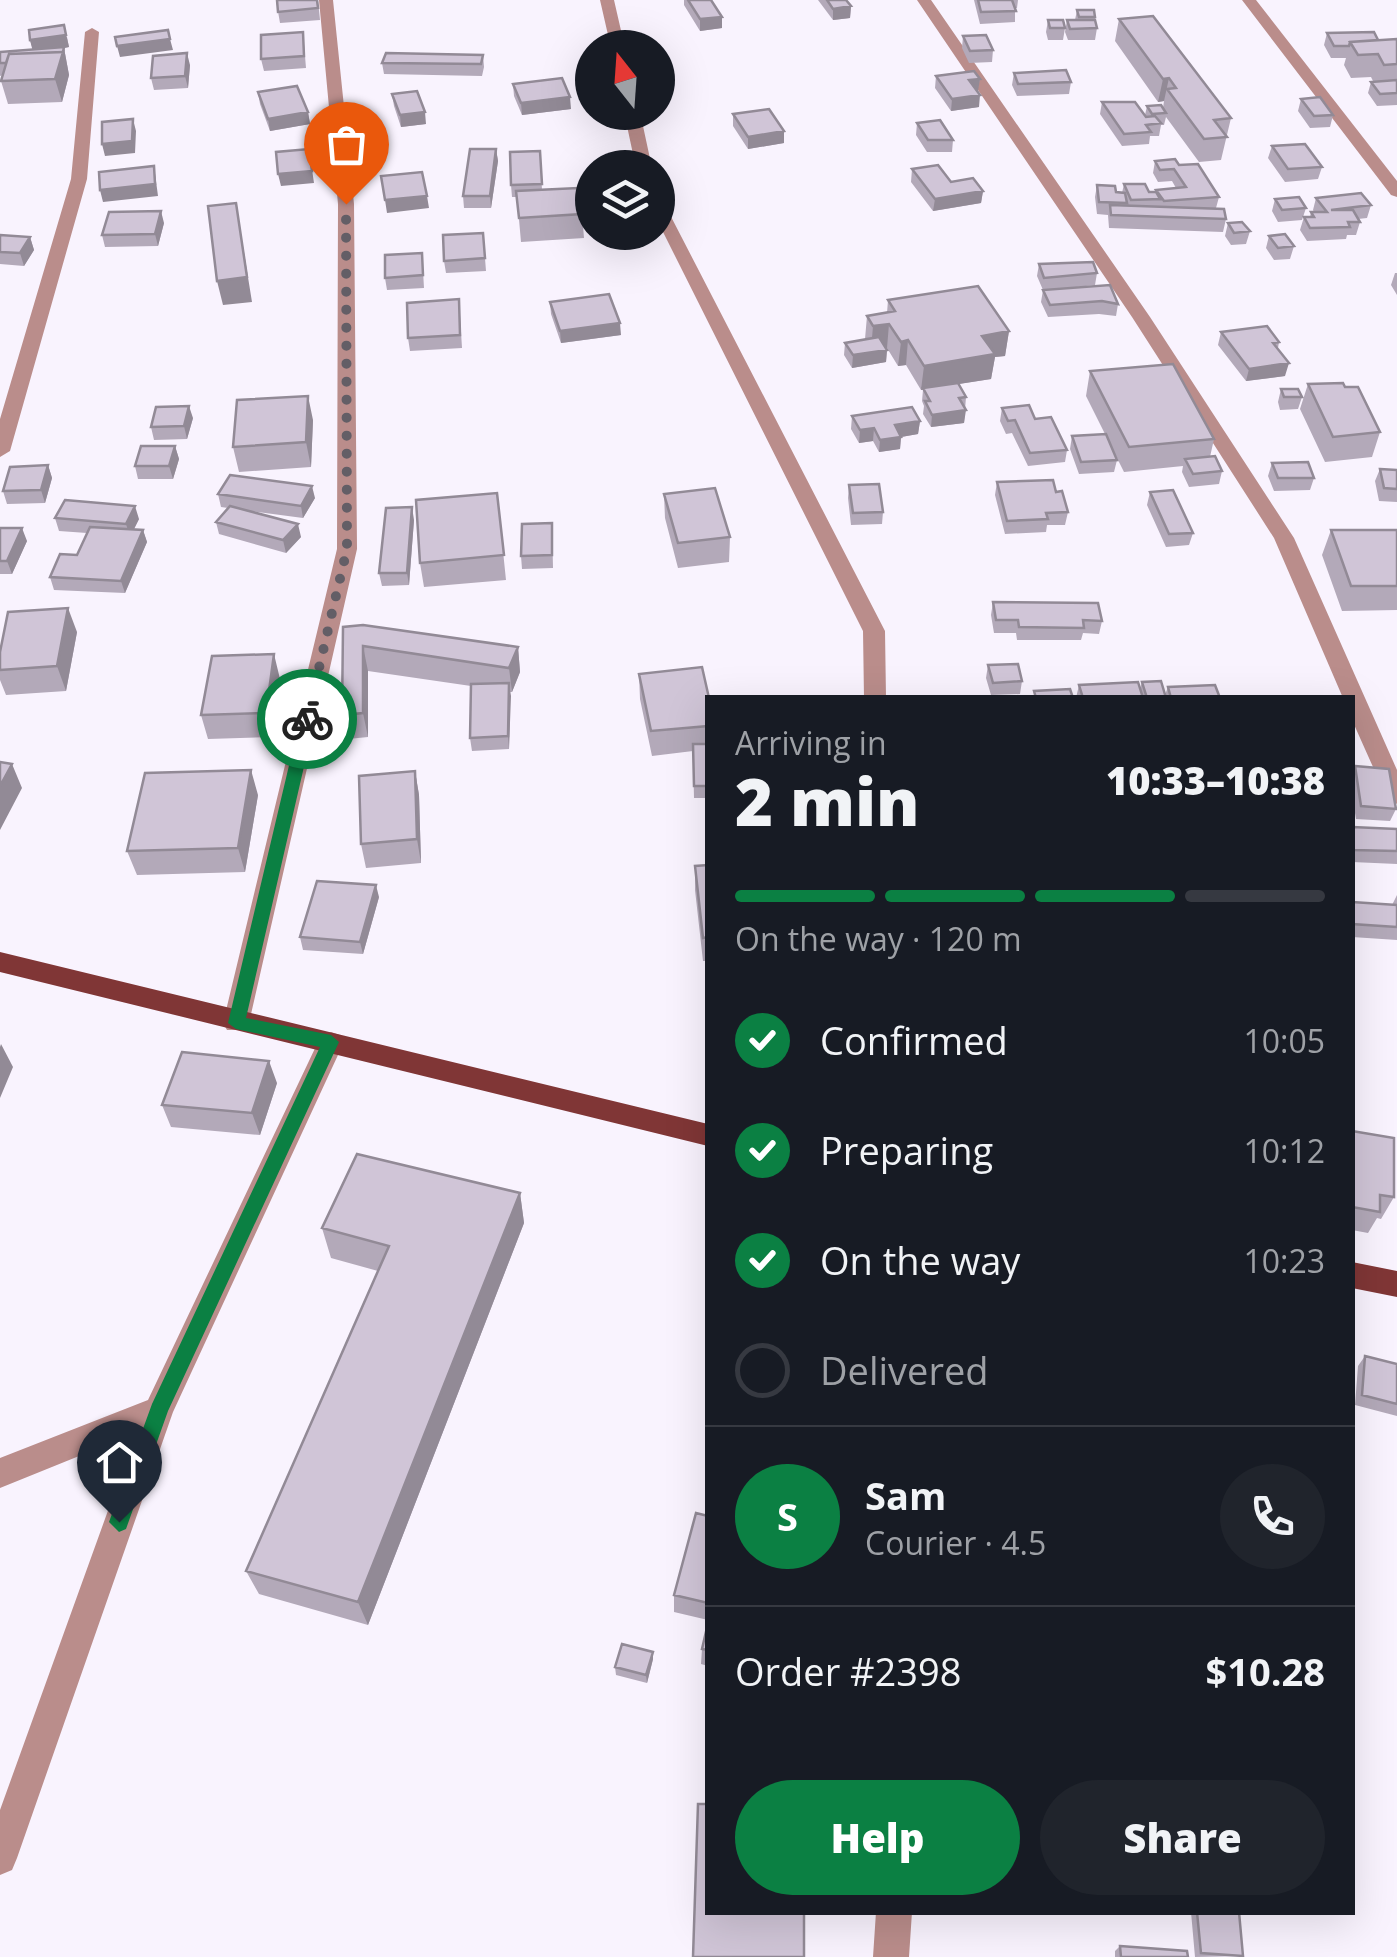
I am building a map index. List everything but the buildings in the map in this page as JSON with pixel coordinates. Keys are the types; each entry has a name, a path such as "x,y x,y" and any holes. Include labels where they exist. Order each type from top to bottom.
{"main road":[{"path":"0,962 236,1023 331,1042 705,1134"},
{"path":"1355,1275 1397,1284"}],"street":[{"path":"236,1023 347,549 346,204 326,0"},
{"path":"607,0 614,30"},
{"path":"924,0 1141,317 1284,538 1353,695"},
{"path":"1250,0 1397,192"},
{"path":"0,451 79,179 92,32"},
{"path":"675,240 874,631 876,695"},
{"path":"1355,700 1397,796"},
{"path":"0,1858 159,1410 331,1042"},
{"path":"0,1472 159,1410"},
{"path":"891,1957 894,1915"}],"way so far":[{"path":"307,719 347,549 346,204"}],"route":[{"path":"119,1522 159,1410 331,1042 236,1023 307,719"}]}
